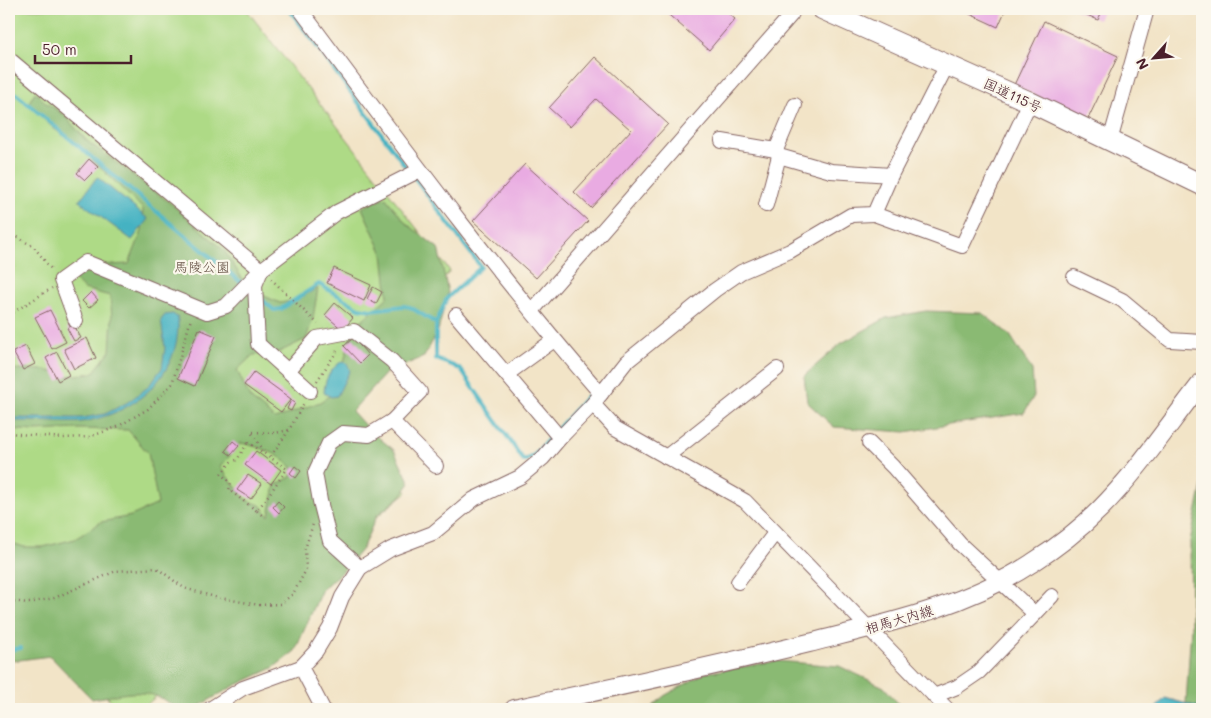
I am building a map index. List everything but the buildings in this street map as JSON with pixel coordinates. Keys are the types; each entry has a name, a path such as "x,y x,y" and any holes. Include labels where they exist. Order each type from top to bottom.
{"highway":[{"name":"国道115号","path":"822,9 1030,102 1202,185"}],"main road":[{"name":"相馬大内線","path":"514,709 755,656 867,628 930,611 1000,582 1033,563 1100,510 1125,482 1202,382"}],"street":[{"path":"300,9 420,170 554,340 597,399 615,428 745,501 947,709"},
{"path":"532,311 791,15 794,9"},
{"path":"1110,141 1147,9"},
{"path":"9,59 261,270"},
{"path":"874,214 891,175 947,65"},
{"path":"219,707 243,688 301,667 316,651 330,628 342,597 360,568 391,548 433,533 474,499 520,477 543,458 597,399 626,362 715,290 741,272 790,251 824,233 851,215 874,214 962,246 1030,102"},
{"path":"766,205 778,153 795,105"},
{"path":"722,141 778,153 831,171 891,175"},
{"path":"76,321 61,280 86,262 207,312 226,306 261,270 337,212 420,170"},
{"path":"261,270 255,285 258,344 310,392"},
{"path":"1074,277 1122,300 1170,340 1202,342"},
{"path":"456,315 508,374 560,438"},
{"path":"288,371 317,338 354,331 392,361 420,392 392,421 369,435 343,433 329,443 316,473 320,502 330,541 360,568"},
{"path":"508,374 554,340"},
{"path":"666,457 777,369"},
{"path":"392,421 436,466"},
{"path":"869,443 894,467 960,544 1035,614"},
{"path":"738,582 775,533"},
{"path":"934,696 956,687 979,672 1052,596"},
{"path":"301,667 323,709"}],"path":[{"path":"9,232 34,247 61,280 44,294 9,315"},
{"path":"261,270 341,344 271,456"},
{"path":"9,433 62,438 89,437 118,427 148,409 172,384 194,307"},
{"path":"266,453 251,432 274,433 289,430"},
{"path":"257,511 287,468 248,442 237,460 231,462 221,474 231,483 229,490 263,516"},
{"path":"9,601 29,603 54,598 116,571 157,568 184,588 215,598 258,605 280,604 293,594 306,570 305,549 320,502"}],"green space":[{"name":"馬陵公園","path":"9,9 246,9 450,271 335,409 407,492 141,709 120,709 24,622 9,628"},
{"path":"35,92 46,103 63,114 87,141 170,203 224,250 249,289 280,303 296,300 318,288 313,318 306,339 279,352 253,355 237,370 250,398 275,419 320,402 336,391 353,328 388,297 383,254 362,208 385,197 407,224 438,248 448,292 438,331 424,357 387,372 352,411 369,430 394,450 410,483 400,497 377,515 362,549 346,568 322,589 295,651 273,668 232,687 194,709 177,709 156,696 136,693 92,699 50,656 9,663 9,542 24,547 43,547 75,539 101,522 131,516 158,504 148,453 128,430 78,429 34,431 9,429 9,369 45,370 67,376 93,373 110,351 112,317 110,296 84,289 73,279 87,262 111,265 129,264 142,231 143,209 79,147 53,128 28,104","holes":["241,443 275,454 292,467 291,477 275,485 269,516 260,505 246,500 220,467"]},
{"path":"926,311 982,313 1010,335 1032,370 1034,396 1024,413 905,432 834,427 807,402 804,376 840,344 886,318"},
{"path":"1202,485 1202,709 1186,703 1191,627 1190,541"},
{"path":"777,661 839,666 884,687 903,709 650,709 664,696 705,673"}],"water":[{"path":"97,177 148,219 132,240 79,201"},
{"path":"173,314 178,318 177,339 172,358 163,374 151,389 136,401 119,411 101,418 81,422 9,421 9,418 82,418 105,414 128,402 148,387 162,368 165,348 161,320 165,315"},
{"path":"341,362 347,363 350,370 337,396 331,397 324,393 325,384 331,371"},
{"path":"1165,698 1202,708 1202,709 1155,709"}],"waterway":[{"path":"289,9 409,171"},
{"path":"9,88 243,284"},
{"path":"414,177 481,267 447,298 436,323 436,359 461,370 524,461 534,455 588,395"},
{"path":"260,298 274,310 281,309 319,284 359,308 371,310 403,306 410,307 436,323"},
{"path":"9,650 21,648"}]}
